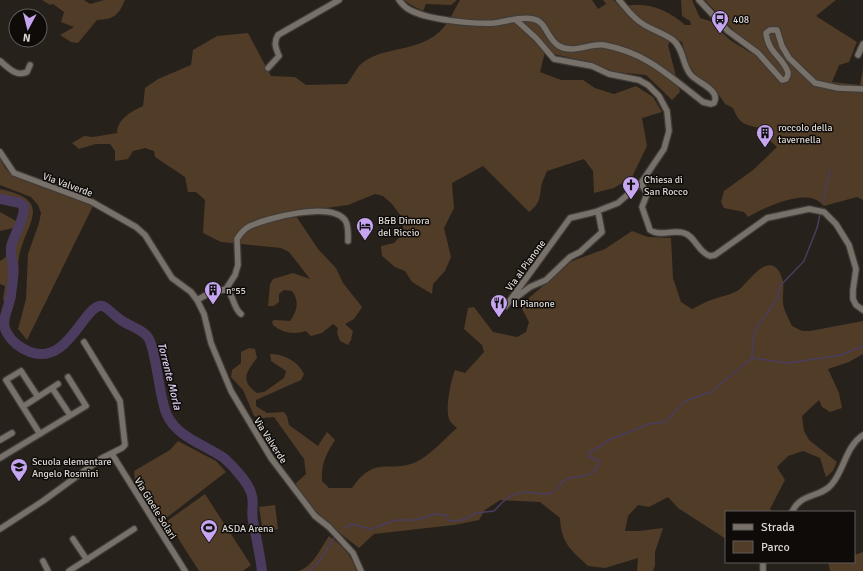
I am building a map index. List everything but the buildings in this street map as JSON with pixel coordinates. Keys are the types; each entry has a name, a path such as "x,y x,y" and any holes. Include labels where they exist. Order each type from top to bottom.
{"street":[{"path":"268,68 279,56 275,44 278,35 339,0"},
{"path":"399,0 410,11 460,22 473,24 527,18 540,22 545,26 549,37 560,46 570,49 602,45 641,56 660,68 702,102 711,104 714,103 716,97 714,92 694,78 687,70 680,48 677,44 664,34 642,24 619,0"},
{"path":"699,0 728,31 758,53 782,80 786,79 788,75 787,70 774,54 767,39 766,33 770,30 777,30 782,46 789,58 815,83 838,88 863,89"},
{"name":"Via al Pianone","path":"516,20 523,28 536,38 554,59 592,66 609,74 639,80 648,85 659,96 669,118 667,141 641,183 618,203 598,211 570,218 506,306 526,290 546,280 570,257 580,252 602,232 598,211"},
{"path":"858,55 863,44"},
{"path":"0,61 16,73 21,74 27,72 30,65"},
{"name":"Via Valverde","path":"0,152 14,174 92,202 139,229 172,278 191,292 197,300 204,314 211,343 238,405 271,458 315,516 334,532 353,553 361,571"},
{"path":"641,183 647,194 642,207 650,230 656,233 676,232 688,234 701,251 710,256 715,255 767,218 809,209 824,212 836,224 850,245 856,269 853,290 854,299 856,305 863,310"},
{"path":"197,300 208,294 226,289 235,275 238,264 237,239 249,227 290,213 318,211 339,215 347,226 348,241"},
{"path":"226,289 230,292 238,312 241,314"},
{"path":"0,529 43,501 102,458 122,448 126,443 120,401 84,342"},
{"path":"0,383 21,371 38,397"},
{"path":"0,458 86,406 68,377"},
{"path":"6,380 24,406 40,434"},
{"path":"24,406 58,384"},
{"path":"52,388 70,415"},
{"path":"0,440 12,433"},
{"path":"793,511 800,501 830,486 855,441 863,435"},
{"name":"Via Gioele Solari","path":"112,454 185,571"},
{"path":"71,571 134,529"},
{"path":"73,539 87,560"},
{"path":"42,561 48,571"}],"green space":[{"path":"42,0 84,0 90,4 104,0 125,0 115,16 108,19 97,20 78,43 71,42 60,35 74,27 61,22 64,12 53,4 50,5"},
{"path":"404,0 457,0 451,5 426,4 423,11"},
{"path":"460,0 592,0 598,9 606,4 603,0 613,0 623,7 639,5 656,8 672,15 685,25 691,25 690,21 682,16 681,0 692,0 700,18 710,21 730,40 751,53 758,49 737,34 705,0 836,0 816,16 857,42 849,62 839,65 832,82 860,85 863,68 863,200 857,197 824,206 814,199 798,198 780,202 748,217 744,212 724,208 721,202 724,191 753,170 777,147 768,139 761,128 747,125 740,121 733,108 725,104 717,92 696,77 688,63 682,42 672,38 668,45 680,92 672,100 646,75 614,72 593,63 545,52 540,72 561,80 583,80 595,88 614,94 636,86 653,97 662,112 642,118 647,146 632,177 614,188 594,193 593,171 584,159 547,171 541,185 538,201 535,207 529,212 483,166 452,183 454,208 444,228 451,257 445,271 433,284 432,294 412,282 405,271 395,267 382,256 381,246 394,243 404,232 401,216 392,204 383,196 375,194 348,205 319,209 296,216 318,249 336,268 343,283 362,307 354,319 345,324 353,331 348,345 340,341 337,333 338,328 333,324 322,333 311,336 306,331 297,333 288,332 280,330 273,325 272,321 275,320 290,321 296,310 297,303 292,291 284,290 279,294 279,302 274,306 268,306 270,284 273,279 293,273 310,279 289,252 281,248 221,242 203,233 205,200 196,192 188,192 185,177 155,157 154,151 145,148 133,151 128,159 115,161 115,151 110,144 96,144 79,149 72,143 84,136 93,137 117,133 122,120 130,113 143,106 145,88 158,79 191,65 193,50 217,36 248,33 271,76 295,77 306,85 347,84 359,66 368,59 389,51 413,46 435,36 451,17"},
{"path":"0,158 5,168 13,176 93,206 27,340 18,329 26,299 28,254 41,213 38,205 31,197 0,185"},
{"path":"0,189 17,194 27,200 32,207 33,215 19,257 16,297 9,320 3,299 5,286 0,284 0,261 6,257 9,241 22,222 26,207 20,201 0,201"},
{"path":"0,212 16,221 14,228 0,231"},
{"path":"632,231 648,237 671,238 673,278 681,302 692,309 708,301 737,291 763,267 769,265 775,267 782,277 785,312 792,326 802,331 810,331 863,321 863,354 849,362 828,369 839,393 842,408 830,412 822,407 819,400 802,416 804,431 809,440 837,462 833,471 826,477 820,458 803,451 788,456 777,467 785,480 770,509 772,511 725,511 725,538 678,508 668,497 649,507 638,505 628,516 625,531 663,528 655,552 655,566 653,571 637,571 638,558 605,568 588,566 572,550 565,540 562,534 560,518 540,502 500,500 485,510 479,520 454,525 374,534 359,548 318,516 295,484 306,474 304,459 274,417 264,418 254,416 243,390 231,377 232,370 241,363 241,352 249,348 255,349 257,358 246,376 248,384 257,393 264,392 284,378 286,371 271,361 270,354 280,355 290,359 298,365 304,374 301,380 256,400 256,406 267,413 284,412 287,416 289,425 318,446 327,432 335,440 325,459 322,469 322,481 329,488 352,488 368,471 375,468 406,465 422,459 457,428 448,417 450,388 455,370 465,373 484,352 482,345 464,329 468,308 474,307 493,332 517,337 526,332 529,322 522,309 523,303 572,261 605,249"},
{"path":"178,441 216,461 226,472 161,522 135,480 134,471 170,450"},
{"name":"ASDA Arena","path":"205,494 251,565 243,571 199,571 167,521"},
{"path":"275,505 278,529 263,532 259,507"},
{"path":"329,536 346,551 357,571 299,571 313,561"},
{"path":"863,552 863,571 830,571 828,563 855,563 855,555"}],"waterway":[{"path":"823,202 830,170"},
{"name":"Torrente Morla","path":"0,199 20,203 24,207 24,212 11,247 13,280 10,299 4,320 5,329 11,339 20,347 30,352 44,354 56,350 67,341 91,312 98,306 105,307 121,320 145,334 150,341 153,350 164,407 172,423 192,440 224,458 241,476 251,491 253,499 252,518 262,571"},
{"path":"345,528 352,524 371,529 396,520 416,520 435,514 446,515 449,521 462,520 476,513 494,511 503,501 517,493 529,492 549,494 565,480 585,476 593,472 597,468 600,461 589,457 589,453 611,439 649,424 665,422 685,401 711,392 752,358 753,338 757,327 777,299 780,286 804,261 817,228 820,214"},
{"path":"752,358 788,363 841,355 863,346"},
{"path":"308,571 318,563 334,538"}],"place":[{"name":"408","path":"720,34"},
{"name":"roccolo della tavernella","path":"765,148"},
{"name":"Chiesa di San Rocco","path":"631,200"},
{"name":"B&B Dimora del Riccio","path":"365,241"},
{"name":"n°55","path":"213,305"},
{"name":"Il Pianone","path":"499,318"},
{"name":"Scuola elementare Angelo Rosmini","path":"19,482"},
{"name":"ASDA Arena","path":"209,543"}]}
